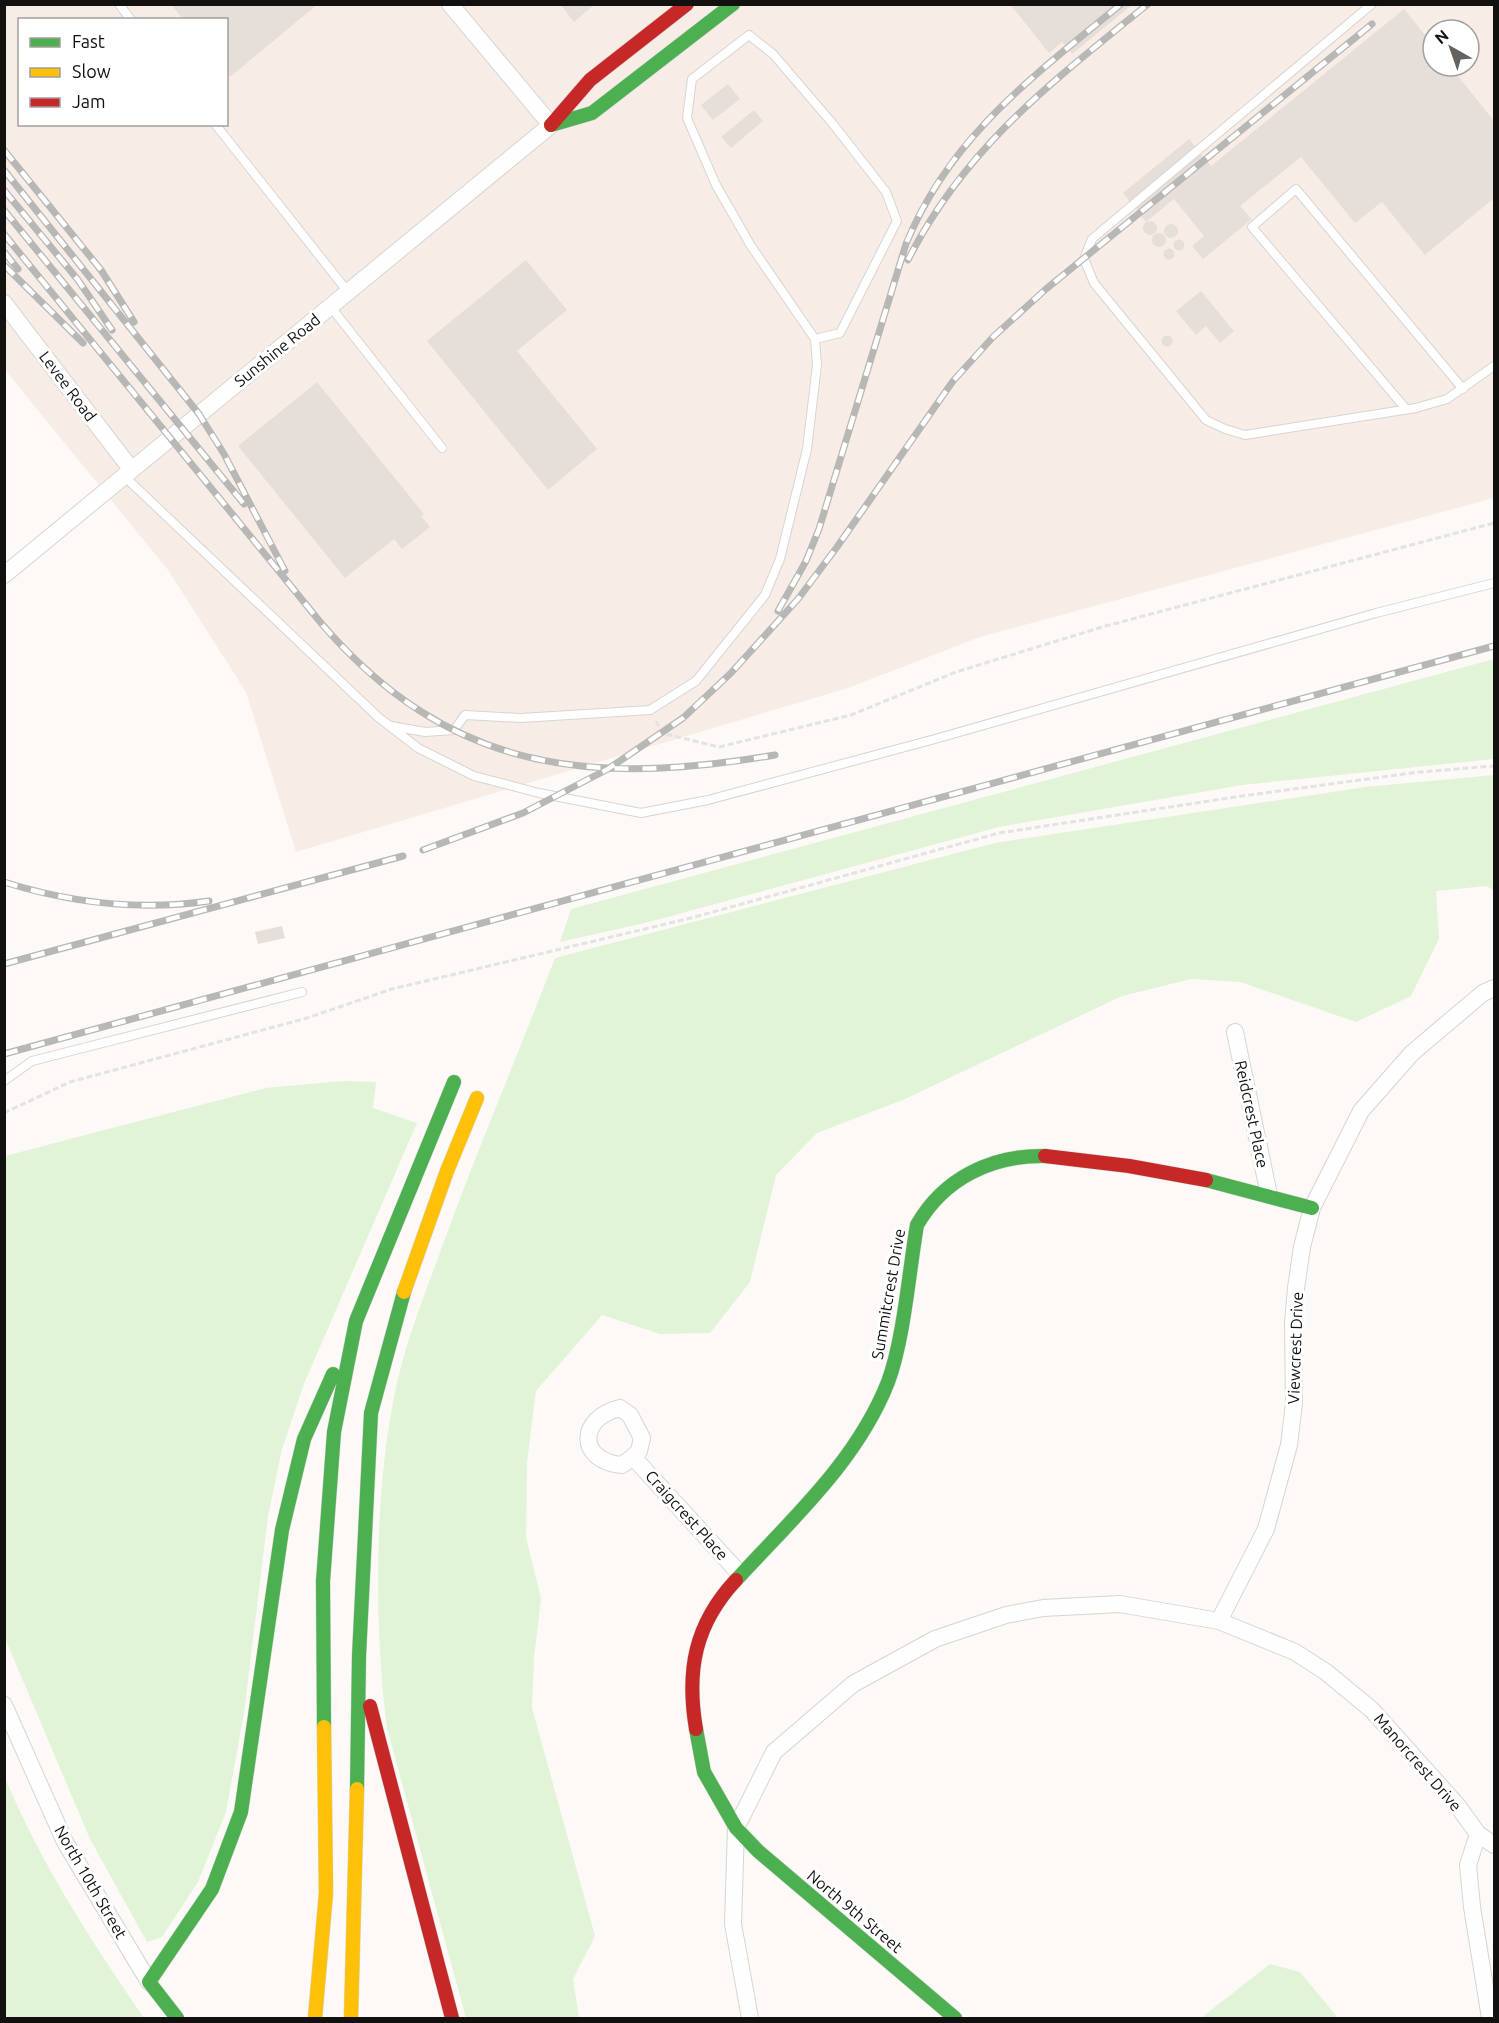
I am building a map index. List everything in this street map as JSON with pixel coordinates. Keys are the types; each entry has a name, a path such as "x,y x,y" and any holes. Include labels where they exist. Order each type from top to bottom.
{"main road":[{"name":"Sunshine Road","path":"550,125 590,80 687,4"},
{"name":"Sunshine Road","path":"550,125 592,113 733,4"},
{"path":"149,1982 212,1889 241,1812 282,1530 304,1439 356,1321 454,1082"},
{"path":"351,2019 354,1971 359,1656 371,1413 403,1294 447,1171 477,1098"},
{"name":"Summitcrest Drive","path":"736,1828 704,1772 692,1704 695,1651 706,1619 740,1574 835,1472 861,1437 888,1380 916,1225 937,1195 974,1171 1014,1157 1057,1156 1158,1169 1269,1195 1312,1208"},
{"path":"315,2019 326,1893 323,1581 334,1432 356,1321"},
{"path":"359,1656 379,1744 452,2019"},
{"name":"North 9th Street","path":"736,1828 758,1851 955,2019"},
{"name":"North 10th Street","path":"149,1982 177,2019"}],"street":[{"path":"450,4 550,125"},
{"name":"Sunshine Road","path":"4,575 550,125"},
{"name":"Levee Road","path":"4,303 127,472"},
{"name":"Viewcrest Drive","path":"1219,1621 1266,1529 1289,1445 1294,1403 1293,1323 1296,1288 1302,1247 1312,1208 1361,1111 1412,1053 1483,993 1494,988"},
{"name":"Reidcrest Place","path":"1235,1032 1269,1195"},
{"name":"Craigcrest Place","path":"633,1456 740,1574"},
{"name":"Manorcrest Drive","path":"750,2019 733,1924 736,1828 774,1752 853,1684 935,1639 1006,1615 1082,1604 1120,1604 1219,1621 1295,1652 1326,1672 1372,1710 1457,1804 1478,1834 1494,1845"},
{"name":"North 10th Street","path":"4,1705 65,1842 149,1982"},
{"path":"1478,1834 1468,1865 1472,1907 1490,2019"}],"lane":[{"path":"119,4 130,18"},
{"path":"1372,4 1092,239 1084,260 1094,283 1206,420 1245,435 1406,410 1447,399 1494,366"},
{"path":"388,725 425,732 454,730 465,715 521,718 650,710 696,681 765,595 780,559 807,449 817,365 815,339 751,246 716,185 687,118 692,79 749,35 773,54 833,124 886,192 897,221 840,333 815,339"},
{"path":"217,126 348,292"},
{"path":"1406,410 1252,226 1296,189 1463,389"},
{"path":"330,306 442,448"},
{"path":"127,472 388,725 418,748 474,776 538,793 641,813 708,800 935,739 1376,613 1494,583"},
{"path":"4,1081 32,1061 302,992"}],"path":[{"path":"650,710 662,733 718,747 850,715 956,672 1102,627 1494,523"},
{"path":"4,1113 70,1083 307,1018 392,989 691,918 999,833 1419,772 1494,766"}],"shaded area":[{"path":"4,5 1494,5 1494,498 980,637 848,688 296,852 246,692 168,570 5,370"}],"green space":[{"path":"1494,659 1494,759 1242,785 999,827 649,922 560,942 571,909"},
{"path":"1494,775 1494,891 1487,886 1436,891 1439,939 1411,996 1356,1022 1240,982 1191,979 1122,996 905,1099 817,1133 776,1175 750,1282 710,1333 660,1334 602,1315 536,1391 527,1462 526,1537 541,1599 534,1658 532,1708 595,1936 573,1979 579,2018 466,2018 387,1728 378,1605 383,1477 394,1397 413,1327 466,1183 555,958 995,843 1365,787"},
{"path":"343,1081 376,1082 373,1108 417,1123 303,1386 282,1449 268,1516 244,1713 226,1812 198,1882 162,1937 147,1942 90,1839 5,1638 5,1156 266,1088"},
{"path":"4,1775 50,1870 105,1960 144,2018 5,2018"},
{"path":"1270,1964 1300,1972 1338,2018 1201,2018"}],"building":[{"path":"171,4 318,4 230,77 228,75 228,18 182,18"},
{"path":"560,4 595,4 574,22"},
{"path":"1010,4 1133,4 1072,54 1062,42 1049,53"},
{"path":"1404,9 1421,30 1421,78 1460,78 1494,121 1494,198 1425,255 1382,202 1355,223 1301,157 1240,206 1252,219 1203,259 1192,246 1204,236 1174,199 1146,222 1123,193 1189,139 1211,166"},
{"path":"728,84 740,99 713,120 701,105"},
{"path":"754,110 763,121 731,148 721,137"},
{"path":"1150,221 1155,223 1157,228 1155,233 1150,235 1145,233 1143,228 1145,223"},
{"path":"1171,224 1176,226 1178,231 1176,236 1171,238 1166,236 1164,231 1166,226"},
{"path":"1159,233 1164,235 1166,240 1164,245 1159,247 1154,245 1152,240 1154,235"},
{"path":"1179,239 1185,245 1179,251 1173,245"},
{"path":"1169,249 1173,250 1173,258 1169,259 1165,258 1164,254 1165,250"},
{"path":"526,260 567,310 517,351 597,449 548,490 427,341"},
{"path":"1201,291 1234,331 1220,343 1206,326 1196,335 1176,311"},
{"path":"1167,336 1171,337 1171,345 1167,346 1163,345 1162,341 1163,337"},
{"path":"317,382 424,514 421,516 430,527 402,549 394,539 345,578 238,446"},
{"path":"282,926 285,938 258,944 255,932"}],"railway":[{"path":"778,611 806,561 819,529 906,244 924,206 946,171 997,110 1121,4"},
{"path":"908,260 956,183 1013,119 1045,89 1148,4"},
{"path":"423,850 523,813 608,769 683,718 731,673 798,599 953,381 993,337 1046,289 1372,24"},
{"path":"4,150 101,270 134,322"},
{"path":"4,170 199,414 224,454 285,571"},
{"path":"4,190 78,280 112,330"},
{"path":"4,210 244,504"},
{"path":"4,234 321,623 370,673 420,711 473,739 527,757 585,766 645,769 775,755"},
{"path":"4,252 18,269"},
{"path":"4,265 83,343"},
{"path":"4,1054 1494,646"},
{"path":"4,964 403,856"},
{"path":"4,882 55,895 106,903 157,905 209,901"}],"traffic: fast":[{"path":"551,125 592,113 733,4"},
{"path":"324,1727 323,1581 334,1432 356,1321 454,1082"},
{"path":"736,1580 821,1488 859,1438 875,1411 894,1365 906,1305 917,1225 928,1208 955,1182 971,1172 1006,1160 1045,1156"},
{"path":"1206,1180 1312,1208"},
{"path":"357,1789 359,1656 371,1413 404,1292"},
{"path":"149,1982 212,1889 241,1812 282,1530 304,1439 333,1374"},
{"path":"696,1729 704,1772 736,1828 758,1851 955,2018"},
{"path":"149,1982 177,2018"}],"traffic: slow":[{"path":"404,1292 447,1171 477,1098"},
{"path":"315,2018 326,1893 324,1727"},
{"path":"351,2018 357,1789"}],"traffic: jam":[{"path":"551,125 590,80 687,4"},
{"path":"1045,1156 1129,1166 1206,1180"},
{"path":"696,1729 692,1687 697,1649 711,1614 736,1580"},
{"path":"370,1706 452,2018"}]}
